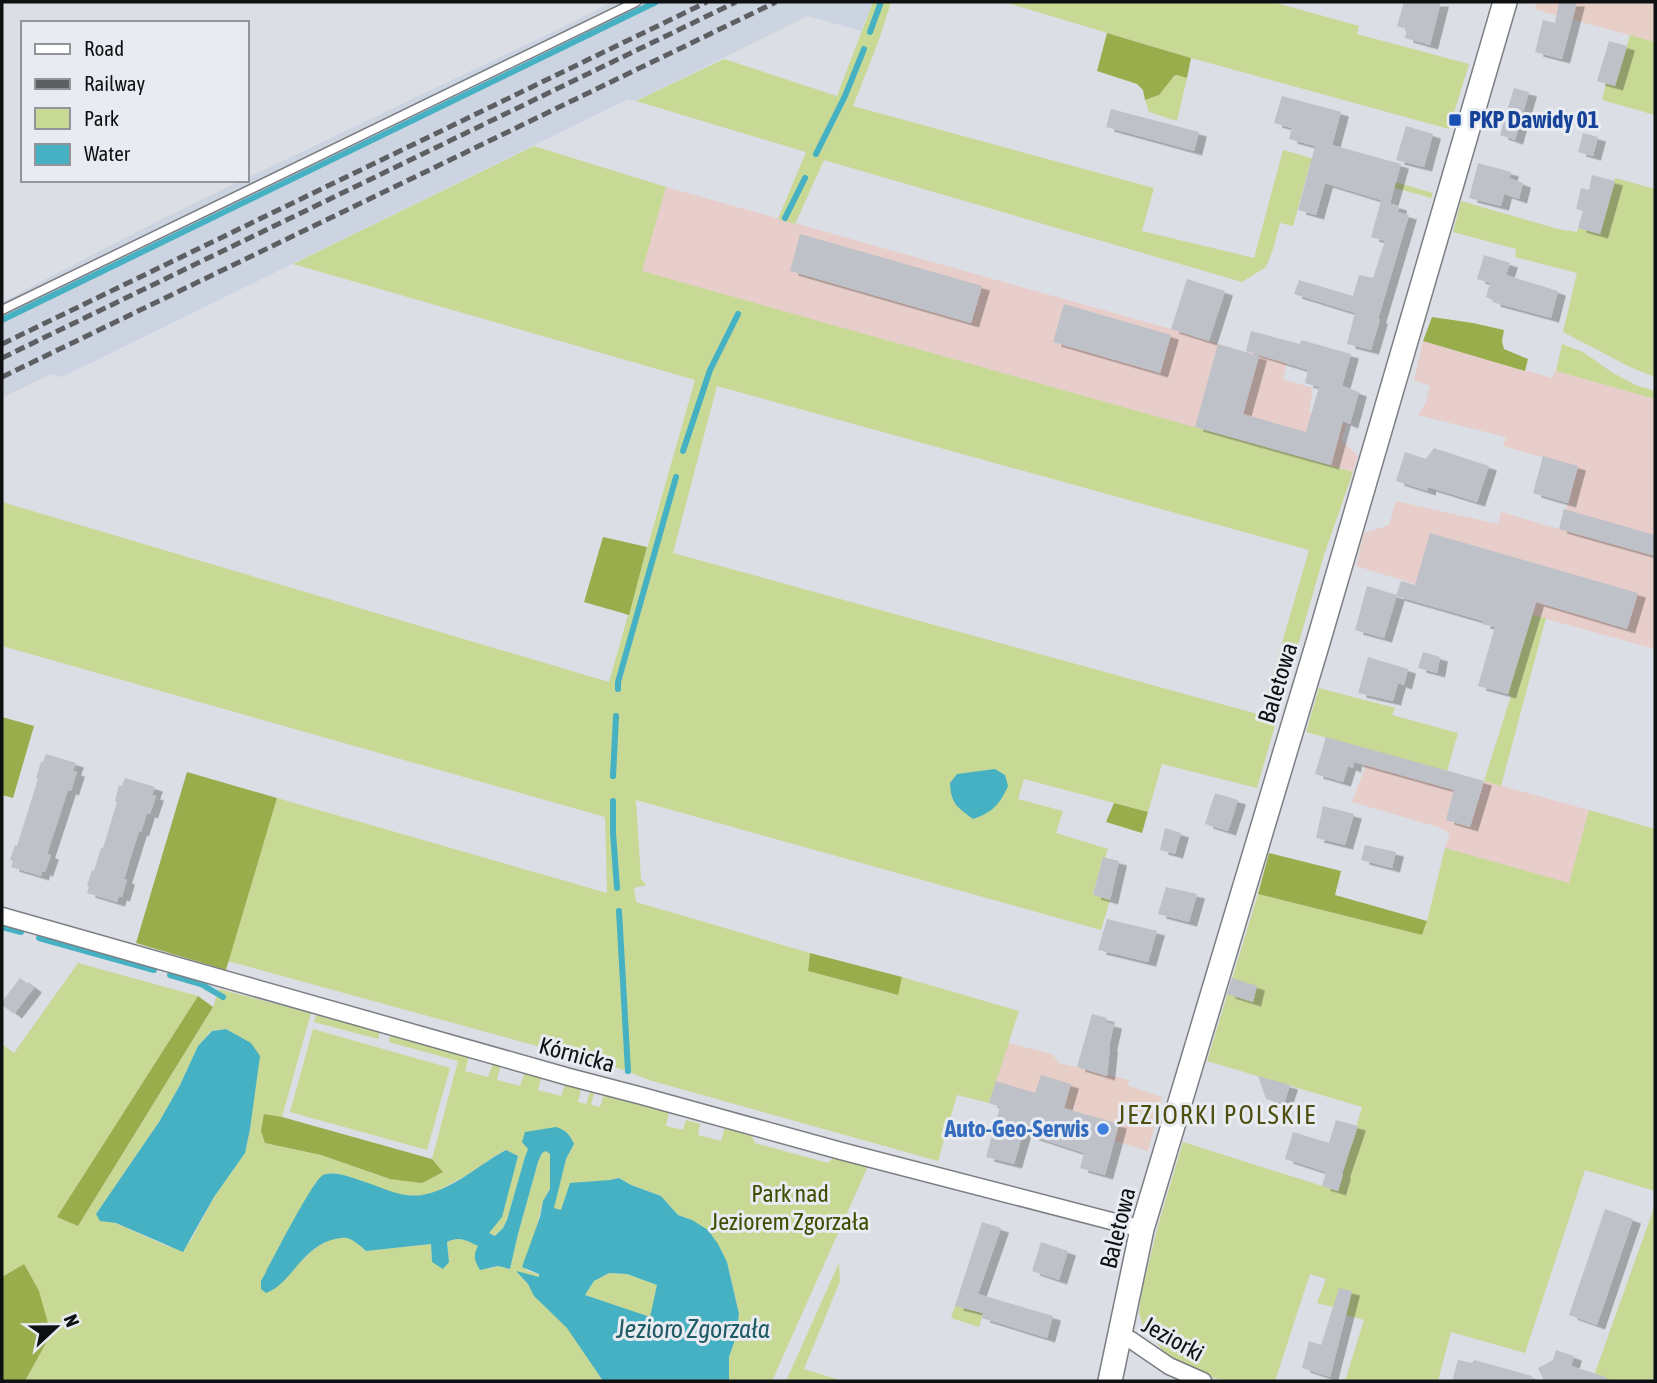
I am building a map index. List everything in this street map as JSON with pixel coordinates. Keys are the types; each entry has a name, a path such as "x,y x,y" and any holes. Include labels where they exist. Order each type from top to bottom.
{"street":[{"name":"Baletowa","path":"1110,1381 1142,1228 1319,639 1505,2"},
{"name":"Kórnicka","path":"2,916 569,1077 841,1151 1142,1228"},
{"name":"Jeziorki","path":"1120,1336 1131,1340 1169,1366 1203,1381"}],"lane":[{"path":"2,310 636,2"}],"shaded area":[{"path":"611,2 873,2 861,31 808,16 636,101 628,99 62,377 51,374 2,398 2,302 154,223 238,182 248,182 248,178"},
{"path":"1537,2 1655,2 1655,42 1534,9"},
{"path":"666,187 1287,363 1283,379 1313,388 1309,412 1347,423 1341,440 1358,456 1353,472 641,271"},
{"path":"1423,341 1552,378 1556,371 1655,399 1655,649 1532,615 1487,606 1356,566 1364,533 1389,525 1396,501 1498,524 1501,512 1559,529 1566,509 1578,467 1503,446 1506,437 1418,415 1426,402 1430,386 1414,380"},
{"path":"1370,749 1589,810 1570,884 1445,848 1450,834 1441,828 1352,802"},
{"path":"1008,1043 1052,1054 1059,1063 1129,1080 1128,1086 1162,1097 1148,1151 989,1103"}],"green space":[{"path":"873,2 891,2 853,106 1154,188 1142,231 1254,258 1283,150 1433,193 1431,198 1310,164 1293,226 1280,223 1266,267 1242,282 824,160 795,224 778,219 806,152 636,101 724,59 837,96"},
{"path":"1004,2 1273,2 1359,26 1357,34 1469,64 1449,129 1191,58"},
{"path":"1107,33 1191,58 1187,78 1174,76 1159,95 1145,100 1143,90 1137,84 1097,71"},
{"path":"1630,35 1655,42 1655,115 1602,100 1606,83 1615,85"},
{"path":"1177,75 1187,78 1177,121 1149,112 1145,100 1159,95"},
{"path":"534,146 666,187 642,271 1353,472 1324,555 1257,788 1162,764 1148,812 1024,779 1018,799 1063,811 1056,833 1108,849 1105,858 1103,857 1093,894 1110,900 1101,930 636,800 641,879 646,885 634,888 636,902 810,953 808,971 897,995 902,977 1019,1011 989,1103 957,1095 938,1161 649,1080 624,1070 228,961 277,798 607,893 605,817 2,646 2,502 609,682 695,380 293,264","holes":["717,386 1309,550 1261,715 673,553"]},
{"path":"1615,178 1655,189 1655,377 1563,332 1577,273 1515,257 1516,249 1453,232 1461,201 1558,229 1577,232 1578,228 1600,234"},
{"path":"1432,317 1504,330 1504,349 1528,359 1525,371 1423,341"},
{"path":"1562,344 1583,352 1636,385 1655,391 1655,399 1556,371"},
{"path":"603,537 647,547 629,615 584,602"},
{"path":"1532,615 1546,618 1501,786 1484,781 1511,696 1508,694"},
{"path":"1319,688 1395,708 1392,715 1458,733 1447,771 1306,732"},
{"path":"2,717 34,726 13,798 2,795"},
{"path":"187,772 277,798 226,970 136,943"},
{"path":"1114,803 1148,812 1142,833 1106,822"},
{"path":"1589,810 1655,829 1655,1191 1585,1170 1525,1353 1451,1332 1438,1381 1345,1381 1364,1320 1332,1311 1333,1307 1317,1303 1326,1279 1310,1274 1275,1381 1226,1381 1207,1376 1168,1358 1143,1325 1139,1313 1141,1294 1159,1222 1183,1142 1338,1191 1362,1107 1207,1061 1258,894 1422,935 1445,848 1569,883"},
{"path":"1269,853 1341,871 1335,895 1427,921 1422,935 1258,894"},
{"path":"810,953 902,977 898,995 808,971"},
{"name":"Park nad Jeziorem Zgorzała","path":"78,963 198,996 58,1217 78,1226 213,1007 219,989 311,1013 282,1117 264,1114 265,1143 321,1155 390,1179 443,1172 432,1159 458,1061 389,1042 390,1035 467,1056 465,1071 488,1077 493,1064 499,1065 497,1080 520,1086 525,1072 538,1074 541,1079 538,1090 561,1096 565,1085 569,1083 579,1086 581,1090 578,1102 586,1104 590,1092 594,1094 591,1105 600,1107 603,1097 607,1095 669,1112 666,1126 683,1130 686,1120 700,1124 698,1135 721,1141 725,1127 751,1134 755,1143 828,1163 835,1156 868,1166 772,1381 729,1381 729,1357 736,1337 739,1314 727,1262 692,1220 678,1215 661,1196 619,1178 610,1180 561,1210 553,1208 566,1159 574,1144 528,1149 507,1220 495,1236 489,1233 518,1157 506,1150 434,1193 417,1196 397,1194 334,1173 316,1182 261,1281 261,1289 322,1244 342,1237 352,1240 366,1251 431,1244 432,1262 449,1262 447,1242 463,1240 479,1246 489,1269 498,1266 510,1269 538,1162 546,1151 550,1154 550,1189 543,1201 526,1270 539,1275 539,1278 517,1272 534,1296 567,1327 603,1381 25,1381 51,1334 24,1264 2,1277 2,1044 14,1053","holes":["226,1029 250,1043 259,1056 245,1153 214,1197 190,1242 169,1247 96,1214 159,1122 198,1046 211,1031"]},
{"path":"198,996 213,1007 78,1226 57,1217"},
{"path":"316,1015 380,1032 378,1039 314,1022"},
{"path":"313,1029 450,1068 427,1150 290,1112"},
{"path":"264,1114 432,1159 443,1172 422,1183 390,1179 321,1155 265,1143 261,1131"},
{"path":"1655,1205 1655,1381 1592,1381"},
{"path":"839,1263 840,1281 804,1369 843,1381 786,1381"},
{"path":"24,1264 39,1291 51,1334 25,1381 2,1381 2,1277"},
{"path":"609,1273 626,1274 658,1285 650,1318 585,1295 594,1281"},
{"path":"955,1306 983,1314 979,1327 951,1318"}],"water":[{"path":"995,769 1005,775 1008,786 995,807 973,819 956,804 950,783 957,774"},
{"path":"226,1029 251,1043 260,1056 250,1129 245,1153 214,1197 183,1252 116,1223 100,1221 96,1214 159,1122 198,1046 212,1031"},
{"name":"Jezioro Zgorzała","path":"556,1127 567,1133 574,1144 566,1159 554,1208 561,1210 570,1183 619,1178 661,1196 678,1215 708,1230 727,1262 739,1314 736,1337 729,1357 729,1381 603,1381 567,1328 534,1296 528,1284 516,1271 539,1277 539,1274 522,1267 543,1201 550,1189 550,1154 546,1151 538,1162 510,1269 498,1266 480,1270 475,1258 478,1246 462,1240 447,1242 449,1262 443,1269 432,1262 431,1244 366,1251 352,1240 342,1238 331,1240 311,1251 274,1289 266,1293 261,1289 261,1281 301,1207 323,1175 344,1175 400,1194 415,1196 455,1183 506,1150 518,1156 502,1217 489,1233 495,1236 507,1220 528,1149 522,1142 525,1132","holes":["609,1273 627,1274 657,1285 650,1317 585,1295 594,1281"]}],"building":[{"path":"1404,2 1441,2 1430,45 1405,38 1407,29 1397,26"},
{"path":"1559,2 1577,2 1562,59 1535,52 1543,20 1555,23"},
{"path":"1609,41 1627,46 1615,86 1597,81"},
{"path":"1514,88 1529,92 1515,140 1500,135"},
{"path":"1282,96 1341,112 1332,145 1401,164 1390,203 1325,183 1316,215 1298,210 1315,146 1289,139 1292,128 1274,123"},
{"path":"1111,109 1199,132 1194,151 1106,127"},
{"path":"1406,126 1433,134 1424,167 1396,160"},
{"path":"1583,133 1598,137 1593,156 1578,152"},
{"path":"1478,163 1511,172 1509,178 1523,183 1519,199 1504,194 1501,206 1469,198"},
{"path":"1592,175 1615,181 1600,234 1578,228 1583,211 1576,209 1581,188 1589,190"},
{"path":"1381,201 1399,206 1398,212 1409,215 1371,350 1347,344 1355,313 1294,294 1299,280 1353,296 1359,275 1373,278 1385,241 1371,237"},
{"path":"800,234 982,286 971,323 790,271"},
{"path":"1484,255 1510,263 1506,275 1558,291 1551,318 1492,302 1493,300 1486,297 1490,283 1477,279"},
{"path":"1187,279 1225,291 1209,341 1171,329"},
{"path":"1064,304 1171,335 1160,373 1053,342"},
{"path":"1251,331 1300,344 1301,340 1351,354 1342,386 1359,392 1350,424 1343,421 1331,465 1195,427 1218,344 1259,356 1243,414 1306,432 1319,387 1305,383 1308,370 1246,351"},
{"path":"1434,448 1489,466 1477,502 1428,487 1428,491 1396,481 1405,452 1426,459"},
{"path":"1543,456 1578,466 1568,503 1533,493"},
{"path":"1564,509 1655,535 1655,556 1559,529"},
{"path":"1430,533 1638,593 1627,629 1536,602 1508,694 1478,686 1495,627 1482,624 1483,621 1396,596 1401,581 1415,585"},
{"path":"1367,586 1397,595 1384,638 1355,630"},
{"path":"1423,652 1440,657 1437,673 1418,668"},
{"path":"1368,657 1408,669 1404,685 1398,683 1393,701 1358,693"},
{"path":"1326,737 1484,781 1470,827 1446,820 1454,790 1354,762 1353,768 1348,766 1343,782 1315,774"},
{"path":"46,754 76,763 73,771 77,772 71,791 68,790 47,854 51,855 41,876 11,867 13,861 10,860 15,845 17,846 41,762"},
{"path":"125,778 155,787 152,795 156,796 150,814 147,813 141,832 139,831 124,879 127,880 122,897 119,896 117,902 87,893 87,886 103,848 117,802 115,801 119,785 122,786"},
{"path":"1215,793 1238,800 1228,831 1205,824"},
{"path":"1323,806 1354,814 1345,845 1316,838"},
{"path":"1165,828 1181,833 1175,854 1160,850"},
{"path":"1365,845 1396,852 1392,868 1361,860"},
{"path":"1103,857 1119,861 1110,900 1093,895"},
{"path":"1166,887 1197,894 1189,922 1158,914"},
{"path":"1107,919 1157,931 1148,962 1098,950"},
{"path":"20,978 34,988 14,1014 2,1005 2,1002"},
{"path":"1232,978 1257,986 1253,1002 1227,994"},
{"path":"1092,1014 1107,1018 1106,1022 1114,1024 1107,1076 1077,1067"},
{"path":"1041,1075 1071,1084 1064,1108 1119,1124 1105,1175 1080,1168 1084,1153 1023,1133 1014,1164 986,1157 1000,1107 989,1103 996,1081 1035,1093"},
{"path":"1258,1076 1290,1085 1284,1104 1266,1099"},
{"path":"1336,1120 1358,1126 1338,1191 1322,1186 1326,1172 1285,1159 1293,1132 1329,1143"},
{"path":"1605,1209 1633,1219 1597,1325 1569,1315"},
{"path":"982,1222 1001,1228 978,1294 1053,1316 1047,1338 982,1318 983,1313 955,1306"},
{"path":"1041,1242 1068,1251 1059,1280 1032,1271"},
{"path":"1339,1288 1352,1291 1330,1377 1302,1368 1309,1341 1321,1345"},
{"path":"1556,1350 1574,1356 1571,1366 1606,1377 1606,1381 1544,1381 1538,1368 1553,1360"},
{"path":"1458,1360 1472,1363 1474,1360 1532,1376 1531,1381 1452,1381"}],"waterway":[{"path":"2,320 656,2"},
{"path":"870,32 881,2"},
{"path":"816,154 845,96 864,49"},
{"path":"785,218 805,178"},
{"path":"683,451 710,370 738,314"},
{"path":"618,689 676,477"},
{"path":"613,776 616,716"},
{"path":"613,801 617,888"},
{"path":"619,911 628,1071"},
{"path":"2,927 21,932"},
{"path":"39,938 154,970"},
{"path":"170,975 201,984 223,997"}],"railway":[{"path":"2,344 707,2"},
{"path":"2,358 736,2"},
{"path":"2,377 776,2"}],"place":[{"name":"PKP Dawidy 01","path":"1455,120"},
{"name":"Auto-Geo-Serwis","path":"1103,1129"}],"district":[{"name":"JEZIORKI POLSKIE","path":"1217,1115"}]}
